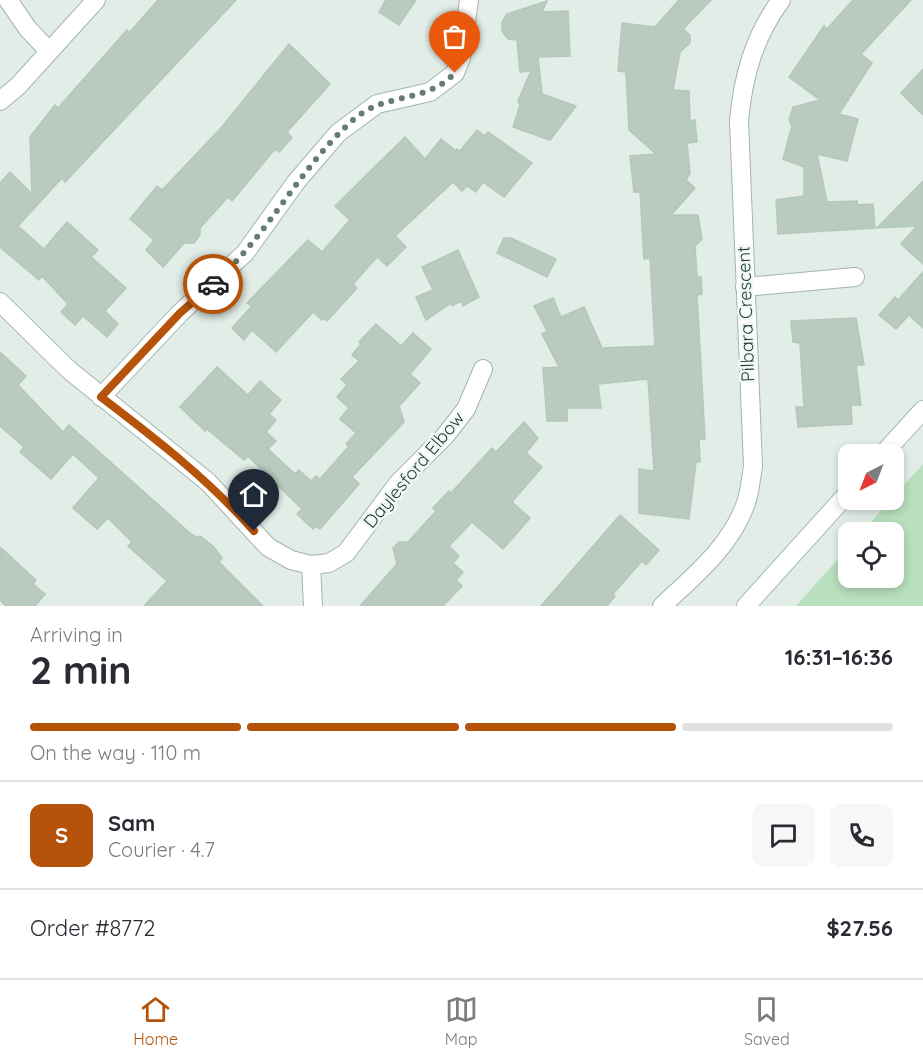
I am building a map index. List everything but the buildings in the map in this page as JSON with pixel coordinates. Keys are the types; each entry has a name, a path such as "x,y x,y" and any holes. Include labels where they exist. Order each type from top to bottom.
{"street":[{"path":"8,0 28,28 49,51"},
{"path":"0,101 96,0"},
{"path":"101,397 180,313 244,253 296,182 338,133 376,104 430,92 455,73 461,58 470,0"},
{"name":"Pilbara Crescent","path":"662,606 712,558 734,530 747,501 753,466 739,121 742,84 753,50 768,18 781,0"},
{"path":"745,287 855,277"},
{"path":"0,302 37,341 101,397 208,482 268,547 291,561 311,565 313,606"},
{"name":"Daylesford Elbow","path":"311,565 329,563 346,553 399,482 445,436 466,409 483,369"},
{"path":"892,444 923,410"},
{"path":"746,606 838,504"}],"green space":[{"path":"923,464 923,606 796,606 838,559 838,588 904,588 904,522 871,522 882,510 904,510 904,485"}],"way so far":[{"path":"213,284 244,253 296,182 338,133 356,117 376,104 430,92 445,83 455,73"}],"route":[{"path":"213,284 180,313 101,397 208,482 254,531"}]}
